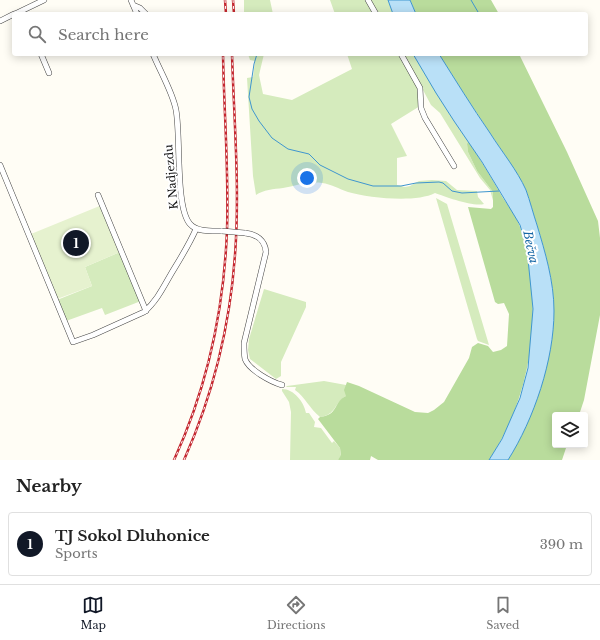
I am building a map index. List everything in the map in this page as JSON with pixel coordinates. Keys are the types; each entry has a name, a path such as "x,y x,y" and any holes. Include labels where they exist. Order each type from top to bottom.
{"street":[{"path":"23,12 44,0"},
{"path":"368,0 375,12"},
{"path":"132,2 136,12"},
{"path":"132,2 144,12"},
{"path":"0,21 12,15"},
{"path":"42,56 49,73"},
{"name":"K Nadjezdu","path":"154,56 175,105 183,208 187,220 196,229"},
{"path":"402,56 420,88 421,108 425,118 454,166"},
{"path":"0,166 73,342 93,335 146,311 159,295 196,229 253,234 259,238 265,245 266,252 244,343 245,358 250,367 282,385"},
{"path":"98,195 146,311"}],"green space":[{"path":"244,0 270,0 273,12 244,12"},
{"path":"330,0 388,0 392,12 334,12"},
{"path":"410,0 491,0 498,12 415,12"},
{"path":"249,56 264,56 259,75 263,94 292,100 352,69 348,56 414,56 468,141 468,152 477,171 493,192 494,204 490,190 480,178 440,113 431,105 423,90 419,94 420,106 391,124 407,156 397,158 397,185 405,187 419,181 446,181 457,190 477,191 478,197 484,204 479,205 467,203 435,193 427,196 405,199 380,198 348,192 329,184 322,183 307,183 269,190 256,195 253,176 247,78 253,77 255,61 250,60"},
{"path":"440,56 520,56 567,152 598,221 600,238 600,315 584,400 580,412 552,412 552,448 566,448 562,460 508,460 534,408 546,368 553,329 554,311 551,278 543,246 526,190 514,169"},
{"path":"468,141 517,220 524,239 529,264 533,301 530,349 520,395 512,418 489,460 378,460 371,456 370,460 338,460 341,455 340,448 318,419 330,414 339,402 346,396 344,390 347,382 415,412 428,413 444,402 469,358 472,347 478,343 488,346 493,352 501,350 507,346 509,314 504,303 498,304 495,302 468,207 491,209 493,207 493,192 477,171 468,152"},
{"path":"436,198 447,204 489,345 478,341 477,339"},
{"path":"102,205 120,252 85,267 92,286 57,299 31,234"},
{"path":"120,252 141,301 105,315 102,308 66,321 57,300 92,286 85,267"},
{"path":"264,289 306,302 306,307 281,362 281,376 276,379 250,359 248,350 249,339"},
{"path":"324,381 346,385 346,396 329,414 320,417 295,390 296,387 286,387 287,386"},
{"path":"282,389 291,391 298,397 306,413 309,413 315,422 314,427 321,428 332,443 334,441 340,448 341,456 338,460 290,460 291,412 289,402"}],"water":[{"path":"388,0 410,0 415,12 392,12"},
{"name":"Bečva","path":"414,56 440,56 514,168 526,190 548,267 554,300 554,311 553,330 546,369 534,408 508,460 489,460 502,439 520,398 528,368 533,309 527,249 520,225 482,162 436,93"}],"waterway":[{"path":"471,0 478,12"},
{"path":"256,56 249,97 252,109 272,138 288,149 309,154 320,165 348,179 373,186 401,186 416,183 439,182 443,183 452,191 462,193 499,191"}],"railway":[{"path":"225,0 226,12"},
{"path":"233,0 234,12"},
{"path":"174,460 196,405 212,348 222,289 227,230 227,164 223,56"},
{"path":"184,460 204,410 212,385 224,333 233,281 237,205 232,56"}],"place":[{"name":"TJ Sokol Dluhonice","path":"76,243"}]}
